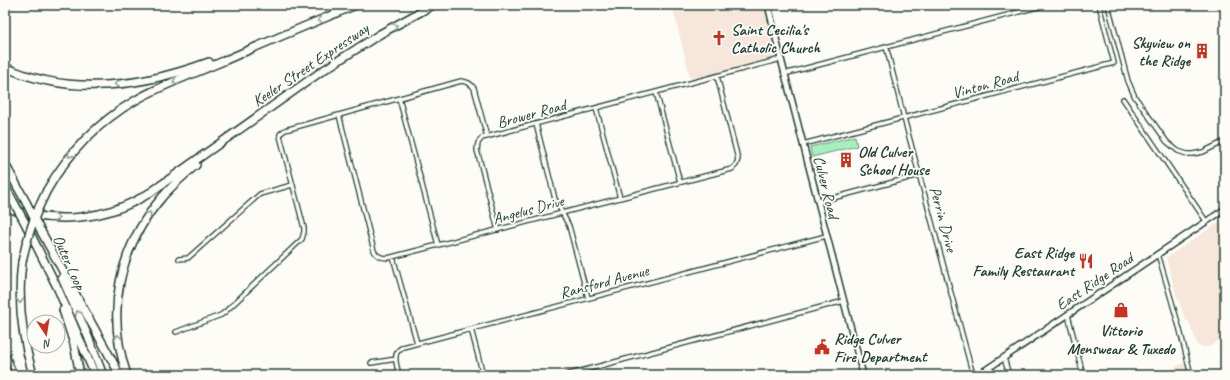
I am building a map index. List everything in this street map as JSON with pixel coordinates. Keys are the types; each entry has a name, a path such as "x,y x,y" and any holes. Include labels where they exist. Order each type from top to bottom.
{"highway":[{"name":"Keeler Street Expressway","path":"275,38 356,5"},
{"name":"Keeler Street Expressway","path":"246,125 308,80 343,57 380,34 433,5"},
{"path":"5,67 33,78 57,83 82,85 115,84 149,80 177,73 275,38"},
{"path":"33,375 24,341 20,312 22,262 30,228 36,212 47,190 62,166 78,146 102,123 137,100 156,90 275,38"},
{"path":"5,208 36,216 61,218 91,216 120,208 147,194 246,125"},
{"path":"127,375 118,341 117,303 121,274 134,238 151,211 170,188 203,159 246,125"},
{"name":"Outer Loop","path":"5,164 37,224 79,316 103,375"},
{"name":"Outer Loop","path":"5,186 39,250 72,319 95,375"},
{"path":"37,224 120,375"},
{"path":"39,250 63,310 74,344 80,375"}],"main road":[{"name":"Culver Road","path":"768,5 784,74 863,375"},
{"name":"East Ridge Road","path":"978,375 1225,209"}],"street":[{"path":"784,74 1045,5"},
{"name":"Vinton Road","path":"803,144 1114,63 1099,5"},
{"path":"1108,5 1130,86 1135,97 1166,142 1178,151 1193,154 1203,152 1225,141"},
{"name":"Perrin Drive","path":"886,46 973,375"},
{"name":"Brower Road","path":"292,185 280,137 280,134 288,129 462,81 467,81 474,88 487,137 781,60"},
{"name":"Angelus Drive","path":"339,115 374,250 376,254 381,257 394,257 732,169 738,162 737,152 717,76"},
{"path":"656,92 680,182"},
{"path":"399,98 438,245"},
{"path":"1123,98 1206,221"},
{"path":"596,108 620,198"},
{"path":"536,124 556,199 569,226 588,298"},
{"path":"487,137 480,140 477,150 498,230"},
{"path":"818,202 920,175"},
{"path":"176,332 221,315 302,239 304,232 292,185 260,194 188,258 179,259"},
{"name":"Ransford Avenue","path":"396,358 396,353 400,348 416,343 826,236"},
{"path":"1158,254 1180,330 1191,375"},
{"path":"394,257 416,343"},
{"path":"566,375 844,302"},
{"path":"1068,315 1083,375"},
{"path":"471,329 483,375"},
{"path":"5,350 15,375"},
{"path":"371,362 396,358 399,375"},
{"path":"1004,358 1009,375"}],"shaded area":[{"path":"672,5 763,5 776,52 775,57 771,60 691,81"},
{"path":"1225,218 1225,336 1209,347 1202,347 1198,346 1188,320 1186,321 1177,297 1166,258"},
{"path":"1187,361 1191,375 1161,375"}],"green space":[{"path":"855,136 857,146 812,157 810,147"}],"place":[{"name":"Saint Cecilia's Catholic Church","path":"719,38"},
{"name":"Skyview on the Ridge","path":"1202,51"},
{"name":"Old Culver School House","path":"846,160"},
{"name":"East Ridge Family Restaurant","path":"1086,261"},
{"name":"Vittorio Menswear & Tuxedo","path":"1121,310"},
{"name":"Ridge Culver Fire Department","path":"822,347"}]}
